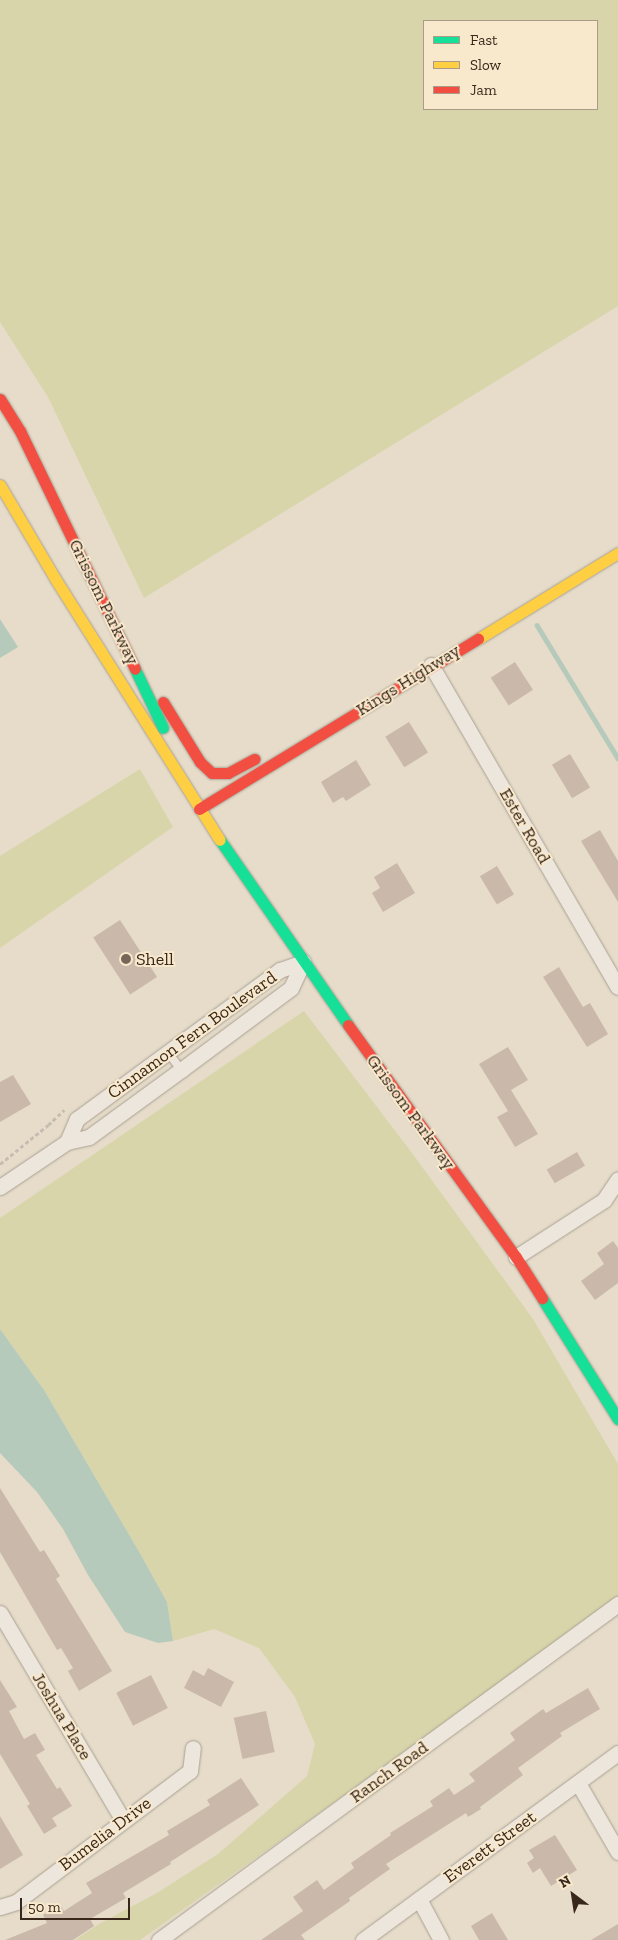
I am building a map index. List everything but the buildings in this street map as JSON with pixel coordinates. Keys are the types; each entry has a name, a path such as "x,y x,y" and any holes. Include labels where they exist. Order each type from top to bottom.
{"main road":[{"name":"Grissom Parkway","path":"0,399 20,430 131,659 199,809"},
{"name":"Grissom Parkway","path":"0,484 56,580 199,809 303,962 516,1257 618,1420"},
{"name":"Kings Highway","path":"199,809 431,665 618,553"},
{"path":"131,659 158,694 200,762 212,773 228,773 268,752"},
{"path":"284,743 308,730 335,725"}],"street":[{"name":"Ester Road","path":"431,665 618,987"},
{"name":"Cinnamon Fern Boulevard","path":"67,1142 77,1119 280,970 303,962"},
{"name":"Cinnamon Fern Boulevard","path":"0,1187 67,1142 89,1137 181,1070 291,988 303,962"},
{"path":"516,1257 604,1200 618,1179"},
{"name":"Ranch Road","path":"159,1940 618,1604"},
{"name":"Joshua Place","path":"0,1613 123,1820"},
{"name":"Bumelia Drive","path":"0,1907 16,1902 190,1771 193,1748"},
{"name":"Everett Street","path":"363,1940 618,1753"},
{"path":"578,1783 618,1852"},
{"path":"419,1899 441,1940"}],"lane":[{"path":"168,1052 181,1070"}],"shaded area":[{"path":"0,0 618,0 618,306 144,598 48,397 0,322"},
{"path":"0,619 18,647 0,658"},
{"path":"140,769 173,827 0,948 0,856"},
{"path":"304,1011 412,1153 533,1319 618,1464 618,1601 140,1940 75,1940 99,1924 157,1893 218,1854 307,1776 315,1744 295,1697 259,1648 214,1629 173,1641 167,1602 141,1555 44,1390 0,1329 0,1218"},
{"path":"0,1329 44,1390 141,1555 167,1602 173,1641 158,1643 125,1632 88,1575 63,1529 37,1492 0,1453"}],"waterway":[{"path":"537,625 618,758"}],"traffic: fast":[{"path":"135,669 163,728"},
{"path":"220,840 348,1025"},
{"path":"542,1298 618,1419"}],"traffic: slow":[{"path":"0,485 56,580 220,840"},
{"path":"478,639 618,553"}],"traffic: jam":[{"path":"0,399 20,431 135,669"},
{"path":"199,809 478,639"},
{"path":"163,702 200,762 212,773 228,773 254,759"},
{"path":"348,1025 516,1257 542,1298"}],"place":[{"name":"Shell","path":"126,959"}]}
